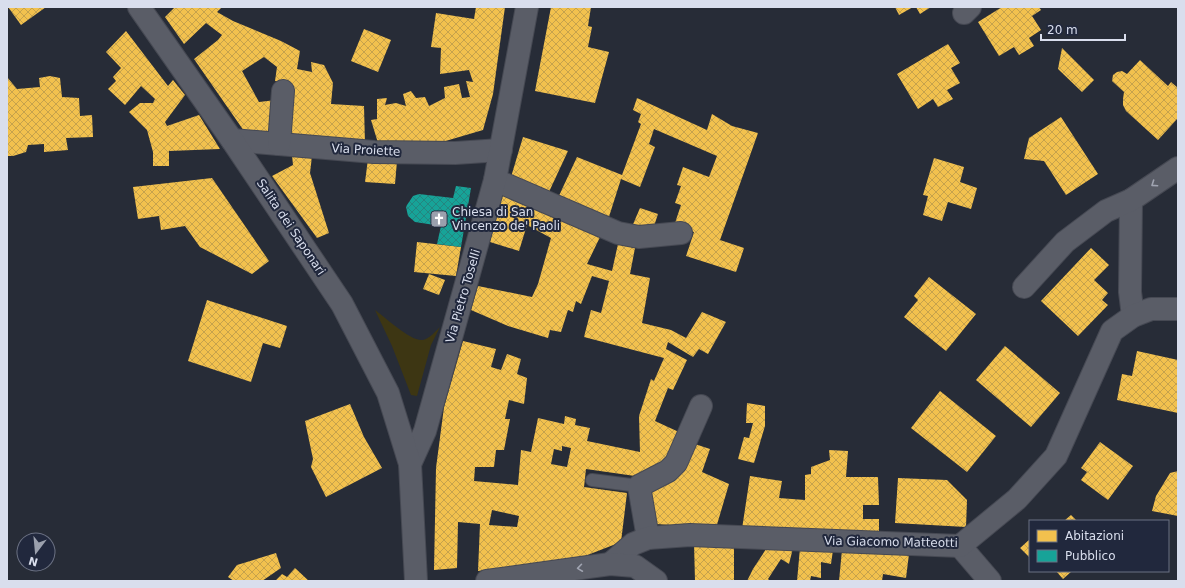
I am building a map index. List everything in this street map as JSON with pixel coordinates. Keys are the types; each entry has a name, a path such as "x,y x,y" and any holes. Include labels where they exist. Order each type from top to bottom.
{"street":[{"name":"Salita dei Saponari","path":"138,7 232,140 342,304 388,393 410,464"},
{"name":"Via Pietro Toselli","path":"410,464 425,431 495,180 528,7"},
{"path":"279,144 283,91"},
{"name":"Via Proiette","path":"232,140 374,152 455,153 501,150"},
{"path":"1024,287 1065,242 1106,211 1131,200 1178,168"},
{"path":"495,180 618,233 639,237 681,233"},
{"path":"1131,200 1130,292 1133,316"},
{"name":"Via Giacomo Matteotti","path":"610,564 633,544 648,538 690,535 960,546 1018,499 1056,456 1112,331 1133,316 1151,310 1178,309"},
{"path":"648,538 639,486 668,471 676,463 701,406"},
{"path":"410,464 416,581"},
{"path":"960,546 990,581"},
{"path":"487,581 610,564 635,566 656,581"}],"lane":[{"path":"592,480 639,486"}],"shaded area":[{"path":"375,310 405,333 418,340 428,338 440,327 431,345 417,396 411,395 392,346"}],"building: Abitazioni":[{"path":"8,7 46,7 21,25"},
{"path":"175,7 222,7 217,12 233,21 281,41 300,51 297,69 312,72 311,62 324,65 333,83 331,104 364,106 365,144 286,136 289,83 275,81 277,67 264,57 242,71 259,102 276,100 273,131 244,131 194,59 222,35 206,23 184,44 165,17"},
{"path":"476,7 505,7 493,94 483,130 432,145 378,143 371,120 377,119 377,99 387,98 385,105 396,103 406,106 403,94 411,91 416,98 425,97 429,106 445,98 444,87 459,84 462,98 470,97 466,81 473,82 469,70 440,74 441,48 431,47 436,13 474,19"},
{"path":"551,7 591,7 588,26 592,27 588,47 609,52 595,103 535,91"},
{"path":"895,7 913,7 899,15"},
{"path":"916,7 931,7 920,14"},
{"path":"1002,7 1039,7 1041,10 1032,16 1041,30 1029,38 1034,46 1019,55 1014,47 999,56 978,22"},
{"path":"364,29 391,40 378,72 351,61"},
{"path":"126,31 168,86 173,80 185,95 165,122 167,126 199,115 220,149 169,151 169,166 153,166 153,152 147,130 129,112 140,103 153,103 155,99 141,86 125,105 108,89 116,81 113,77 121,68 106,52"},
{"path":"948,44 960,63 951,68 960,83 947,90 953,99 938,107 933,99 918,109 897,74"},
{"path":"1062,48 1094,80 1082,92 1058,69"},
{"path":"1140,60 1168,86 1171,82 1178,88 1178,118 1158,140 1126,111 1123,105 1124,92 1112,81 1113,75 1117,72 1122,71 1127,74"},
{"path":"50,76 60,78 62,97 79,98 80,116 92,115 93,137 66,138 68,150 44,152 44,144 28,145 26,152 13,156 7,156 7,77 17,89 40,87 39,78"},
{"path":"637,98 707,130 712,114 732,126 758,133 720,240 744,248 736,272 686,256 694,232 674,226 681,205 675,203 681,186 677,185 683,167 709,177 717,156 654,129 649,144 655,147 640,187 621,179 607,223 557,200 577,157 622,175 641,124 638,122 641,114 633,110"},
{"path":"1061,117 1098,174 1066,195 1044,161 1024,159 1029,138"},
{"path":"523,137 568,151 548,194 511,177"},
{"path":"292,155 312,156 310,173 329,233 317,238 272,176 293,165"},
{"path":"934,158 964,167 960,182 977,188 971,209 948,202 942,221 923,215 928,196 923,195"},
{"path":"368,159 397,161 395,184 365,182"},
{"path":"212,178 269,261 252,274 200,247 185,226 161,230 159,216 138,219 133,187"},
{"path":"504,190 601,235 587,264 612,271 618,244 635,248 630,274 650,278 642,323 671,330 686,338 702,312 726,322 708,354 699,349 693,357 668,342 666,349 687,360 673,390 668,388 655,421 681,433 673,455 642,477 586,469 584,487 627,493 621,542 585,556 478,571 480,524 458,522 457,568 434,570 436,468 444,407 463,341 496,349 491,367 501,370 507,354 521,359 517,374 527,378 524,404 509,400 505,419 510,419 504,450 496,450 494,467 475,467 474,481 518,485 521,450 531,452 538,418 564,424 565,416 576,419 575,425 590,428 587,441 640,452 639,416 651,379 654,381 664,358 584,337 591,310 601,313 609,281 592,276 581,304 576,301 573,312 568,310 561,332 550,330 548,338 508,326 471,310 478,286 532,297 538,284 551,238 527,225 519,251 490,242","holes":["562,446 571,448 567,467 551,464 554,449 562,451","492,510 519,516 517,527 489,525"]},
{"path":"640,208 658,214 653,229 631,229"},
{"path":"417,242 461,247 456,276 414,272"},
{"path":"1091,248 1109,265 1094,280 1108,293 1102,300 1108,305 1078,336 1041,301"},
{"path":"429,274 445,280 439,295 423,289"},
{"path":"929,277 976,314 946,351 904,317 918,300 914,296"},
{"path":"207,300 287,326 280,348 263,343 251,382 188,361"},
{"path":"1005,346 1060,393 1031,427 976,380"},
{"path":"1137,351 1178,360 1178,413 1117,400 1122,374 1132,376"},
{"path":"940,391 996,436 967,472 911,428"},
{"path":"747,403 765,406 765,426 754,463 738,459 744,437 749,438 753,423 746,423"},
{"path":"350,404 364,437 382,468 326,497 311,467 313,459 305,421"},
{"path":"1100,442 1133,466 1108,500 1081,480 1087,472 1081,468"},
{"path":"692,443 710,449 702,472 729,484 716,528 656,524 648,489"},
{"path":"829,450 848,451 846,477 878,477 879,505 863,505 863,519 879,519 879,532 742,529 750,476 782,481 779,498 805,500 805,475 811,474 811,467 830,460"},
{"path":"1178,471 1178,516 1152,511 1156,496 1170,473"},
{"path":"898,478 947,480 967,500 966,527 895,523"},
{"path":"1071,515 1076,520 1065,520"},
{"path":"1029,540 1029,557 1020,548"},
{"path":"694,543 734,544 734,581 695,581"},
{"path":"768,546 793,548 789,564 781,559 768,579 770,581 747,581 753,569"},
{"path":"800,548 833,550 831,564 821,562 821,578 811,576 810,581 797,581"},
{"path":"842,550 909,554 906,578 883,574 882,581 839,581"},
{"path":"276,553 281,568 262,581 234,581 228,577 237,565"},
{"path":"295,568 309,581 275,581 282,574 287,577"},
{"path":"1057,572 1071,572 1063,579"}],"building: Pubblico":[{"name":"Chiesa di San Vincenzo de' Paoli","path":"456,186 471,188 461,247 437,244 441,226 415,222 408,216 406,207 413,196 419,194 453,198"}],"place":[{"name":"Chiesa di San Vincenzo de' Paoli","path":"439,219"}]}
